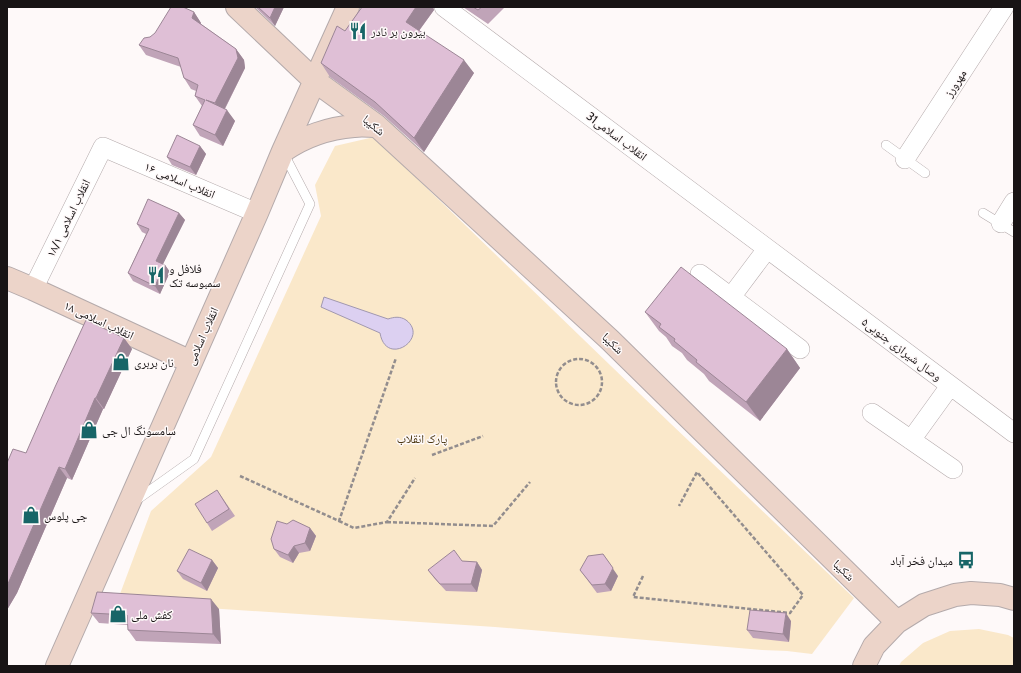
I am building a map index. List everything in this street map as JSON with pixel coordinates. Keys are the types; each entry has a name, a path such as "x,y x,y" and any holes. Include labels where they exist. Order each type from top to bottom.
{"street":[{"name":"شکیبا","path":"237,7 315,81 377,126 610,340 897,622"},
{"name":"انقلاب اسلامی","path":"57,666 283,151 348,7"},
{"name":"31انقلاب اسلامی","path":"444,7 790,266"},
{"name":"مهرورز","path":"905,159 1004,7"},
{"path":"283,151 294,143 317,134 353,126 377,126"},
{"name":"۱۶ انقلاب اسلامی","path":"103,147 257,213"},
{"name":"۱۸/۱ انقلاب اسلامی","path":"33,289 103,147"},
{"path":"1007,227 1014,202"},
{"path":"731,297 767,249"},
{"name":"۵وصال شیرازی جنوبی","path":"790,266 1014,433"},
{"path":"700,274 800,349"},
{"name":"۱۸ انقلاب اسلامی","path":"7,278 191,362"},
{"path":"911,440 950,386"},
{"path":"872,413 953,469"},
{"path":"864,666 874,646 897,622 924,605 955,595 971,593 1000,594 1014,599"}],"lane":[{"path":"886,145 925,173"},
{"path":"127,507 194,459 310,204 283,151"},
{"path":"983,213 1007,227"}],"path":[{"path":"339,521 396,358"},
{"path":"578,359 594,364 601,375 602,387 599,394 594,400 587,404 572,404 565,401 560,396 557,389 556,378 559,372 562,367 572,360 578,359"},
{"path":"432,455 483,436"},
{"path":"643,576 633,597 790,613 803,595 697,472 679,506"},
{"path":"240,476 354,528 387,522 493,526 530,482"},
{"path":"387,522 415,478"}],"green space":[{"name":"پارک انقلاب","path":"374,137 670,423 854,598 812,654 495,627 117,602 151,511 211,457 321,216 315,185 335,146"},
{"path":"979,629 1008,635 1014,638 1014,666 899,666 901,662 923,643 950,631"}],"shaded area":[{"path":"324,297 388,319 397,317 402,318 412,327 413,335 410,341 404,346 397,349 390,348 384,343 380,333 321,307"}],"building":[{"path":"171,7 183,7 194,12 192,18 236,49 238,58 215,103 206,100 227,110 215,135 193,125 205,100 195,96 198,85 184,78 178,58 139,45 144,38 150,37 155,33"},
{"path":"258,7 275,7 270,18"},
{"path":"362,7 416,7 406,22 464,60 414,138 375,102 321,63 337,26 345,31"},
{"path":"473,7 482,7 478,10"},
{"path":"177,135 200,146 190,167 167,157"},
{"path":"148,199 179,213 156,261 165,265 155,286 128,273 149,229 137,224"},
{"path":"681,267 787,349 746,402 696,362 697,360 674,341 675,339 659,327 661,324 645,312"},
{"path":"86,320 124,338 95,398 65,469 59,467 7,586 7,463 13,449 26,453"},
{"path":"217,490 229,509 207,523 195,504"},
{"path":"293,520 310,528 305,543 294,546 288,555 274,549 271,539 277,521 287,524"},
{"path":"189,549 212,560 201,583 177,571"},
{"path":"454,550 462,561 477,562 471,584 440,584 428,570"},
{"path":"603,554 613,568 605,584 592,585 580,570 588,556"},
{"path":"97,592 211,599 213,634 128,630 127,615 91,613"},
{"path":"750,610 786,613 783,634 747,630"}],"place":[{"name":"بیرون بر نادر","path":"358,31"},
{"name":"فلافل و سمبوسه تک","path":"156,275"},
{"name":"نان بربری","path":"121,362"},
{"name":"سامسونگ ال جی","path":"89,430"},
{"name":"جی پلوس","path":"31,515"},
{"name":"میدان فخر آباد","path":"966,560"},
{"name":"کفش ملی","path":"118,614"}]}
